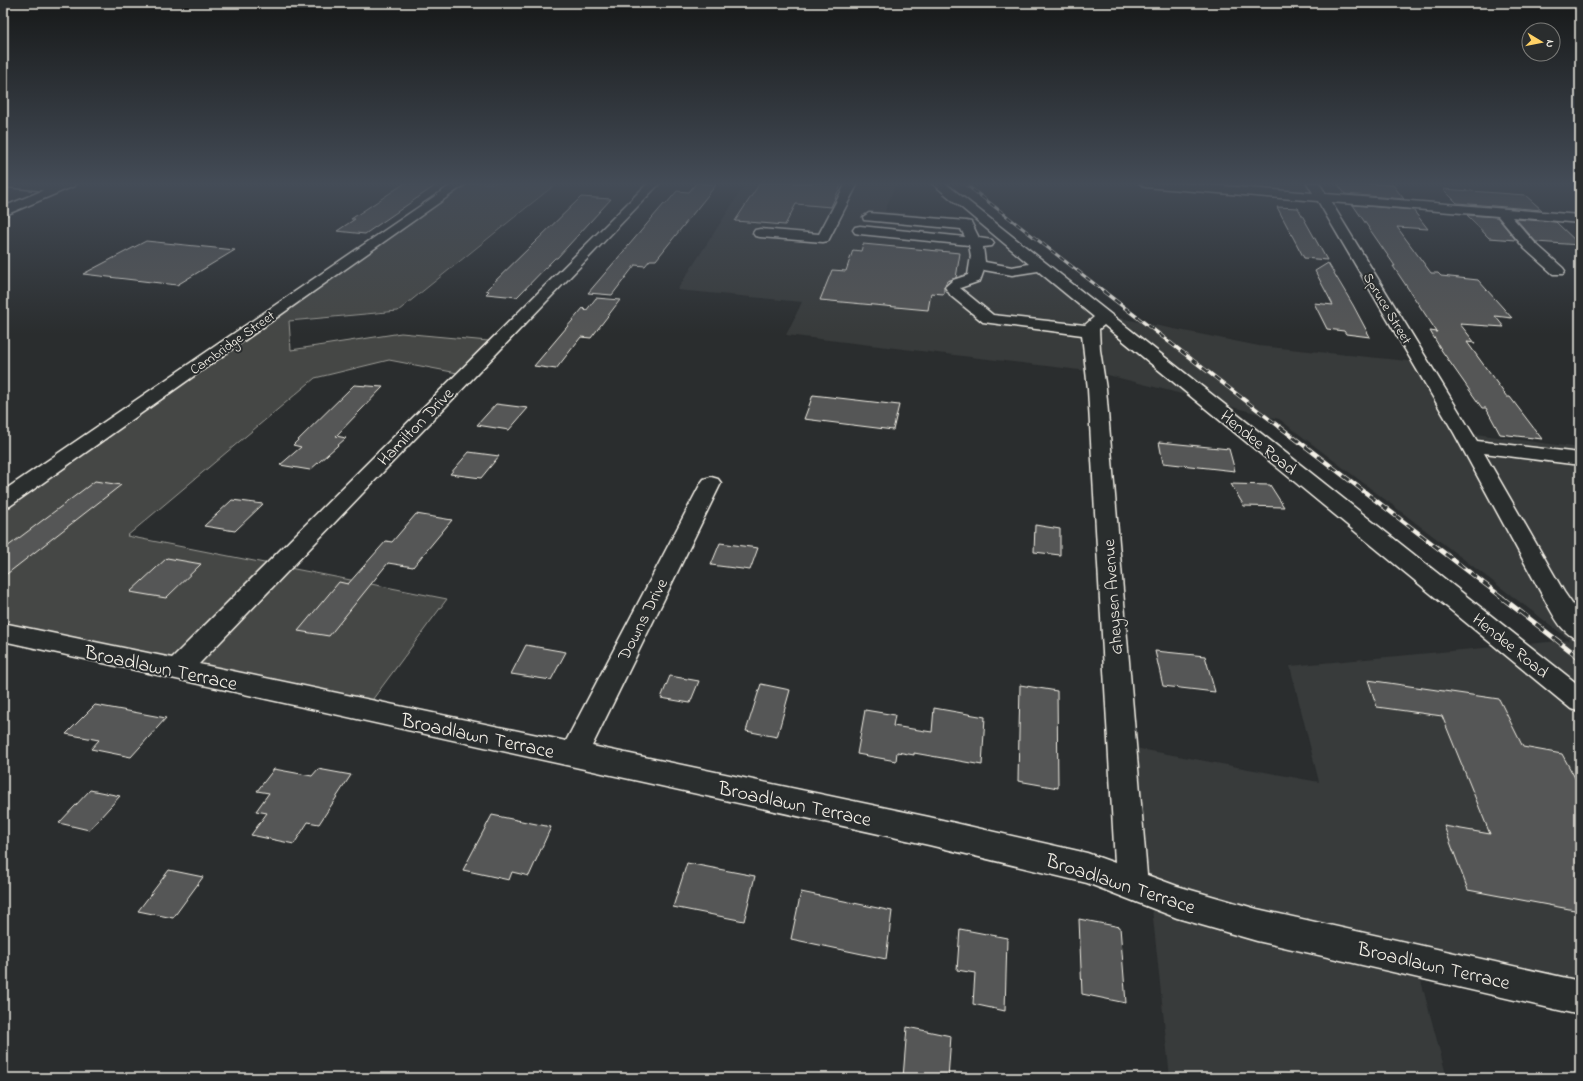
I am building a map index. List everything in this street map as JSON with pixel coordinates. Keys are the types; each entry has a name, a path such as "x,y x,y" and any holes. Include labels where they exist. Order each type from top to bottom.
{"street":[{"name":"Cambridge Street","path":"3,501 388,233"},
{"name":"Hamilton Drive","path":"177,670 605,233"},
{"path":"760,234 823,238 825,233"},
{"path":"893,233 988,243 1008,239"},
{"path":"971,233 976,242 978,265 975,278 958,283 952,287 956,293 989,319 1098,325"},
{"name":"Hendee Road","path":"1001,233 1040,266 1098,325 1580,701"},
{"name":"Spruce Street","path":"1344,233 1467,439 1555,598 1567,617 1580,631"},
{"path":"1519,233 1530,246 1558,271"},
{"path":"978,265 1012,271 1040,266"},
{"name":"Gheysen Avenue","path":"1098,325 1098,396 1132,884"},
{"path":"1467,439 1580,459"},
{"name":"Downs Drive","path":"572,756 711,483"},
{"name":"Broadlawn Terrace","path":"3,632 572,756 929,831 1086,868 1177,902 1257,926 1580,998"}],"shaded area":[{"path":"390,233 494,233 398,311 289,321 291,350 401,333 499,342 468,375 389,360 315,378 127,536 447,599 364,711 3,638 3,503"},
{"path":"713,233 1002,233 1105,315 1259,346 1418,362 1461,432 1580,448 1580,1010 1419,973 1447,1078 1170,1078 1135,748 1319,782 1290,666 1570,640 1279,419 1096,372 786,335 802,302 677,290"}],"building":[{"path":"544,233 579,233 517,297 486,294 489,291 486,290"},
{"path":"639,233 677,233 656,260 650,260 645,266 635,265 612,295 588,293"},
{"path":"1291,233 1312,233 1327,260 1304,258"},
{"path":"1373,233 1402,233 1431,273 1438,273 1441,276 1478,280 1512,318 1495,316 1504,327 1460,324 1475,343 1467,342 1507,397 1510,397 1542,439 1500,434 1486,408 1482,408 1442,351 1430,331 1437,332 1393,266 1395,266"},
{"path":"1485,233 1511,233 1516,240 1489,238"},
{"path":"1529,233 1568,233 1580,245 1536,242"},
{"path":"146,241 235,250 177,285 83,274"},
{"path":"863,244 960,253 956,278 947,281 944,287 944,294 931,293 928,310 820,300 832,270 846,271 853,250 861,251"},
{"path":"1328,263 1370,337 1346,334 1344,331 1327,329 1314,303 1333,305 1315,271"},
{"path":"596,298 620,300 591,338 581,337 556,369 534,366 583,308 586,311"},
{"path":"354,385 383,387 336,436 346,438 310,470 280,465 301,447 293,445"},
{"path":"813,395 899,405 893,430 804,419"},
{"path":"496,404 528,408 509,430 477,425"},
{"path":"1159,442 1229,449 1235,471 1163,463"},
{"path":"469,452 499,456 481,478 450,474"},
{"path":"95,481 121,485 3,577 3,550"},
{"path":"1231,484 1270,485 1284,507 1244,506"},
{"path":"232,500 263,504 235,531 204,526"},
{"path":"416,514 452,520 413,567 388,563 329,636 298,631 339,582 348,584 386,541 392,542"},
{"path":"1035,525 1060,529 1060,555 1034,552"},
{"path":"720,543 758,548 750,570 711,565"},
{"path":"167,558 201,564 166,598 130,592"},
{"path":"526,645 566,652 551,680 511,674"},
{"path":"1155,651 1205,656 1215,692 1163,686"},
{"path":"670,676 699,681 690,703 661,698"},
{"path":"1368,680 1499,699 1523,747 1562,754 1580,787 1580,911 1468,890 1444,826 1490,834 1442,716 1377,707"},
{"path":"761,684 790,690 777,737 746,731"},
{"path":"1020,685 1057,691 1058,788 1018,781"},
{"path":"95,705 166,718 131,757 91,749 99,740 66,734"},
{"path":"934,708 985,717 982,765 914,753 914,755 897,752 896,761 857,754 865,710 895,715 893,726 932,732"},
{"path":"274,769 312,776 318,769 351,775 319,824 308,822 294,844 251,835 267,813 256,811 269,793 257,791"},
{"path":"90,790 120,796 89,830 59,823"},
{"path":"492,815 551,827 529,876 512,872 509,880 463,870"},
{"path":"687,863 755,876 744,921 673,907"},
{"path":"169,870 203,877 173,918 138,911"},
{"path":"801,892 892,911 886,959 791,939"},
{"path":"1079,919 1120,927 1126,1003 1082,994"},
{"path":"960,929 1007,938 1005,1011 973,1004 975,973 957,970"},
{"path":"907,1027 951,1036 948,1078 903,1078"}],"railway":[{"path":"1029,233 1105,292"},
{"path":"1103,291 1281,428"},
{"path":"1280,427 1503,598"},
{"path":"1501,597 1580,658"}]}
